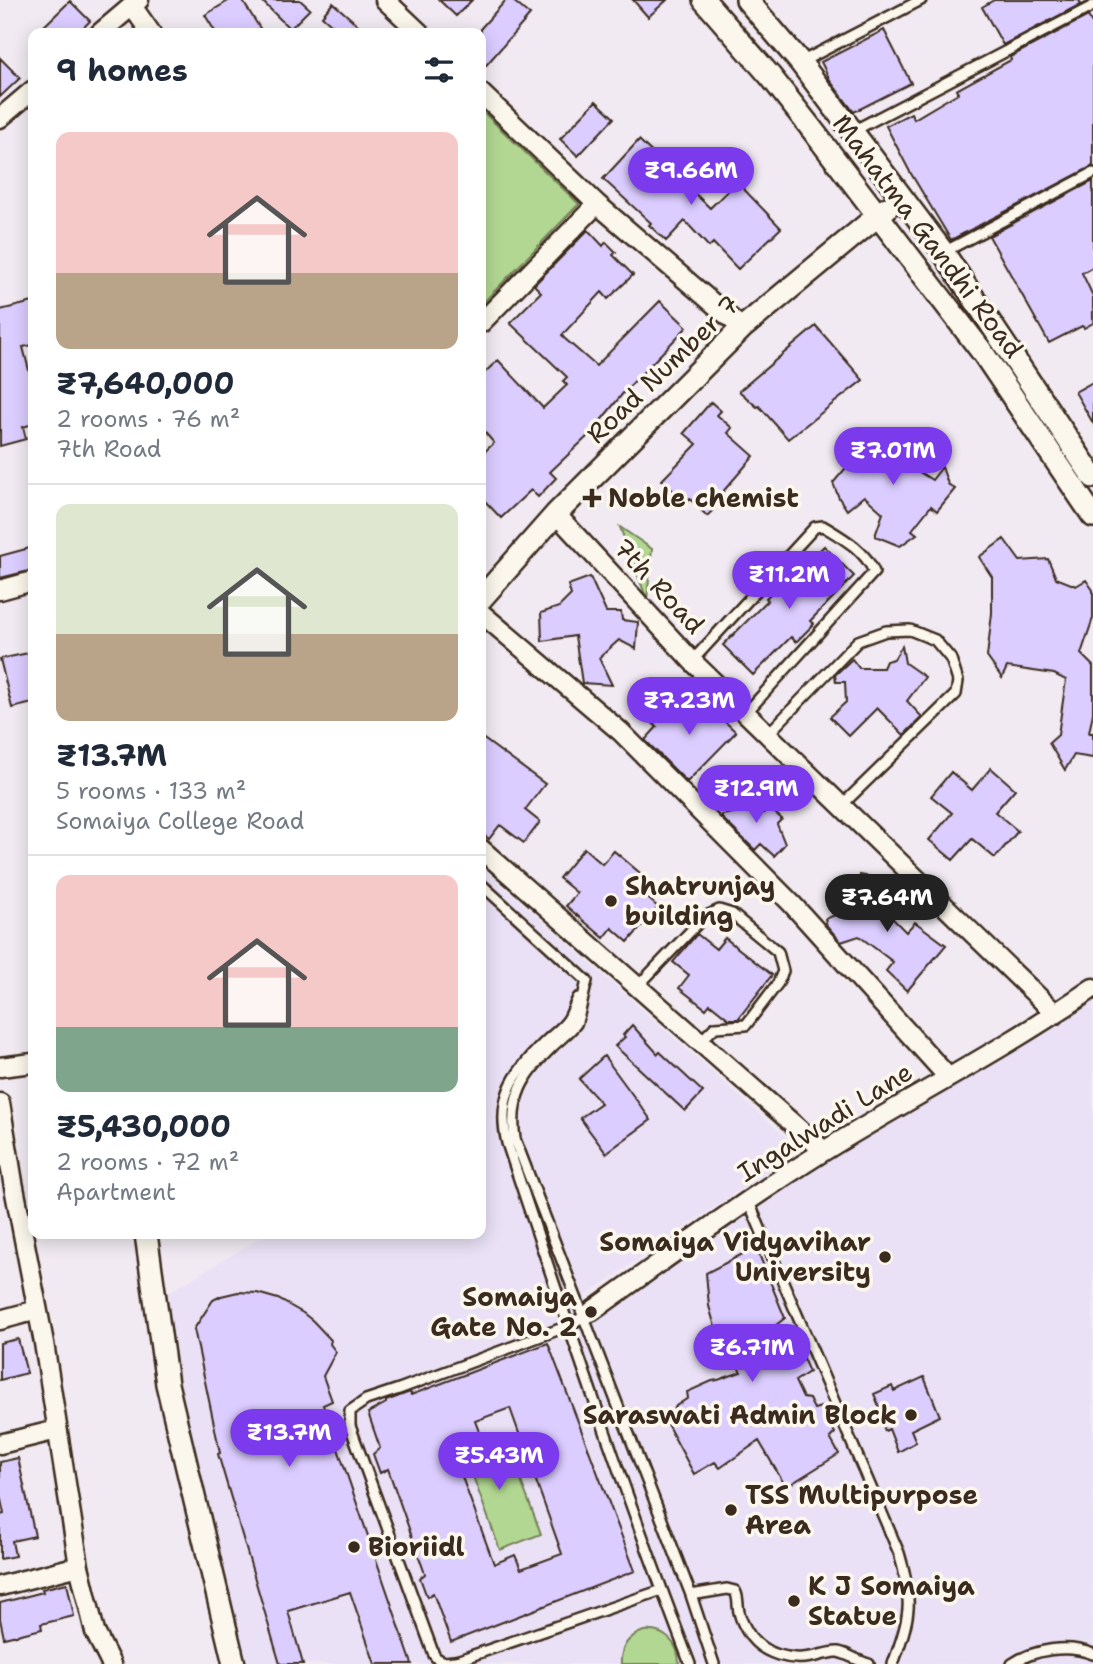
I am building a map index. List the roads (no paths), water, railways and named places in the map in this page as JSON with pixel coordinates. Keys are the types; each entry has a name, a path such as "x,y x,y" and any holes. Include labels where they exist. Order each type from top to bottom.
{"street":[{"path":"385,0 415,28"},
{"name":"Mahatma Gandhi Road","path":"704,0 771,77 983,353 1093,516"},
{"name":"Mahatma Gandhi Road","path":"747,0 800,62 943,253 1093,477"},
{"path":"106,28 135,3 148,28"},
{"path":"0,118 28,94"},
{"path":"486,98 597,204 742,328"},
{"name":"Road Number 7","path":"486,593 556,514 742,328 901,197"},
{"path":"486,318 597,204"},
{"name":"7th Road","path":"556,514 692,661 1056,1014"},
{"path":"0,590 28,582"},
{"path":"486,617 621,732 792,904 948,1077"},
{"path":"486,853 824,1152"},
{"name":"Ingalwadi Lane","path":"587,1314 748,1200 1056,1014 1093,988"},
{"path":"0,1067 28,1064"},
{"path":"0,1103 6,1183 44,1343 79,1566 95,1632 111,1664"},
{"path":"147,1239 167,1384 234,1664"},
{"path":"0,1320 37,1310"},
{"path":"0,1444 57,1430"},
{"path":"0,1586 79,1566"}],"lane":[{"path":"800,62 921,0"},
{"path":"851,132 1093,6"},
{"path":"943,253 1093,173"},
{"path":"692,661 815,527 823,526 848,540 870,562 874,572 746,713"},
{"path":"768,734 858,641 886,631 910,630 935,640 951,659 958,681 956,694 841,806"},
{"path":"486,889 587,981"},
{"path":"637,987 704,917 719,910 733,914 778,952 783,971 778,983 746,1025 715,1027 700,1042"},
{"path":"587,981 576,1024 525,1078 514,1104 515,1139 587,1314 714,1664"},
{"path":"587,981 568,1019 516,1075 504,1104 503,1125 568,1326 690,1664"},
{"path":"748,1200 899,1553 908,1582 909,1610 893,1664"},
{"path":"587,1314 568,1326 366,1400 351,1411 350,1426 438,1662 462,1662 662,1590"},
{"path":"691,1595 727,1589 735,1591 739,1612 751,1637 760,1646 775,1654 807,1658 837,1652 869,1664"},
{"path":"1012,1664 1035,1653 1061,1649 1093,1654"}],"place":[{"name":"Noble chemist","path":"592,498"},
{"name":"Shatrunjay building","path":"611,901"},
{"name":"Somaiya Vidyavihar University","path":"885,1257"},
{"name":"Somaiya Gate No. 2","path":"591,1312"},
{"name":"Saraswati Admin Block","path":"911,1415"},
{"name":"TSS Multipurpose Area","path":"731,1510"},
{"name":"Bioriidl","path":"354,1547"},
{"name":"K J Somaiya Statue","path":"794,1601"}]}
